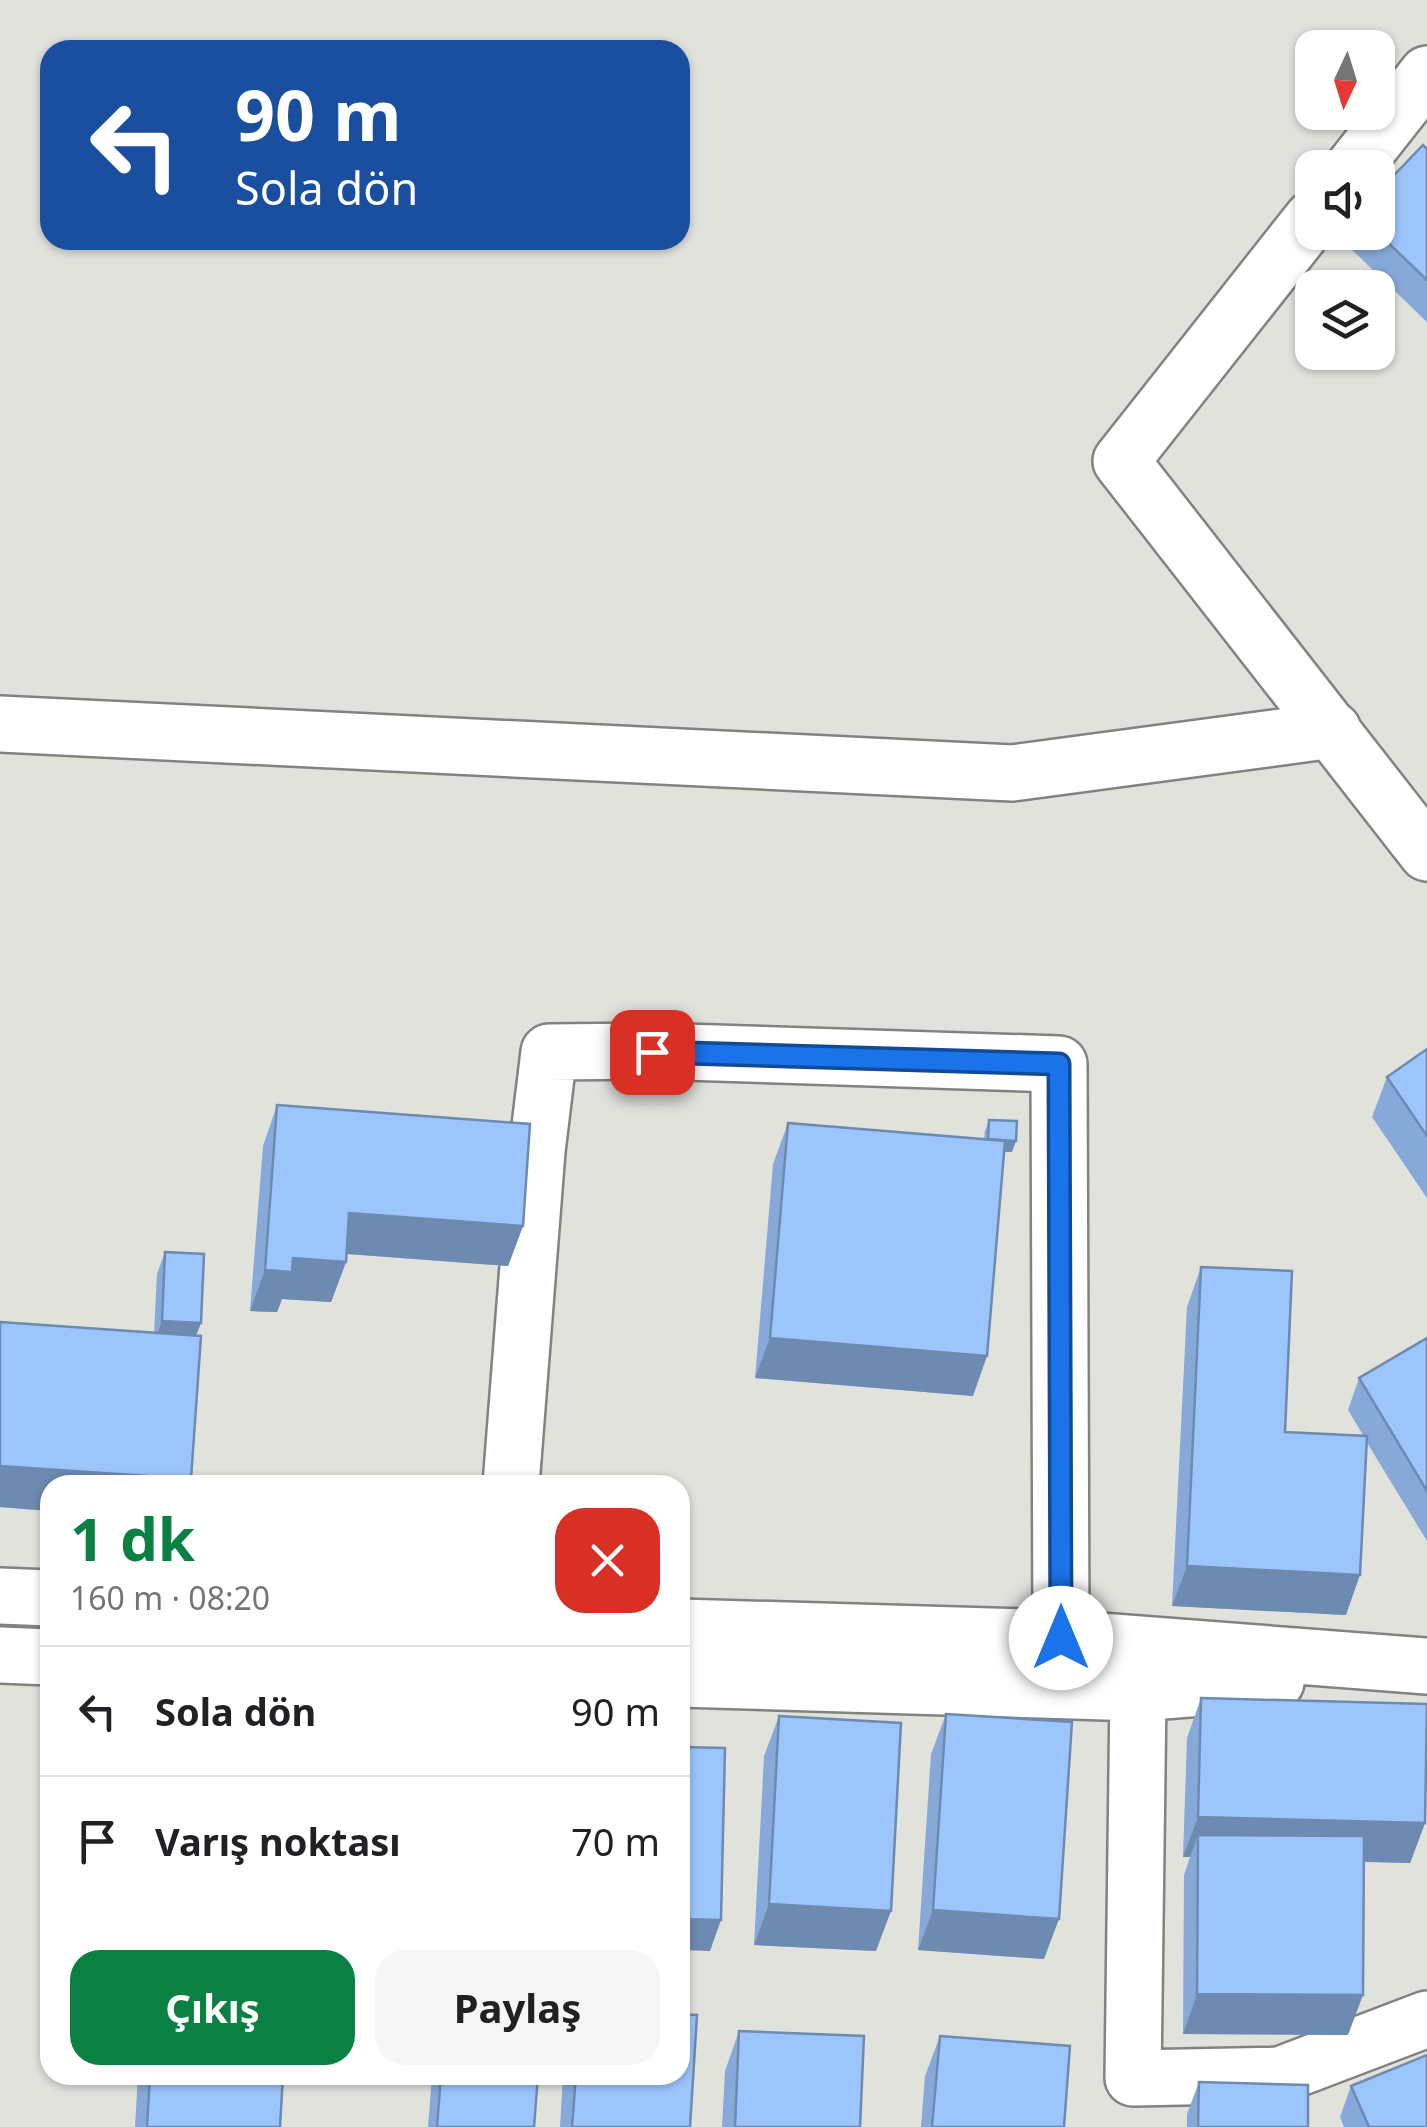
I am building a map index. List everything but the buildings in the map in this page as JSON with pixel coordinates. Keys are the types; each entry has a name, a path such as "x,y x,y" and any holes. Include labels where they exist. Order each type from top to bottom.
{"street":[{"path":"1367,150 1427,74"},
{"path":"1295,241 1121,461 1427,853"},
{"path":"0,724 1012,772 1332,730"},
{"path":"512,1475 535,1171 549,1052 1059,1064 1061,1638"},
{"path":"0,1596 40,1598"},
{"path":"690,1627 1061,1638 1427,1668"},
{"path":"1061,1638 1138,1693"},
{"path":"0,1655 40,1657"},
{"path":"690,1678 1138,1693 1427,1668"},
{"path":"1138,1693 1133,2078 1280,2075 1427,2018"}],"route":[{"path":"652,1052 1059,1064 1061,1638"}]}
